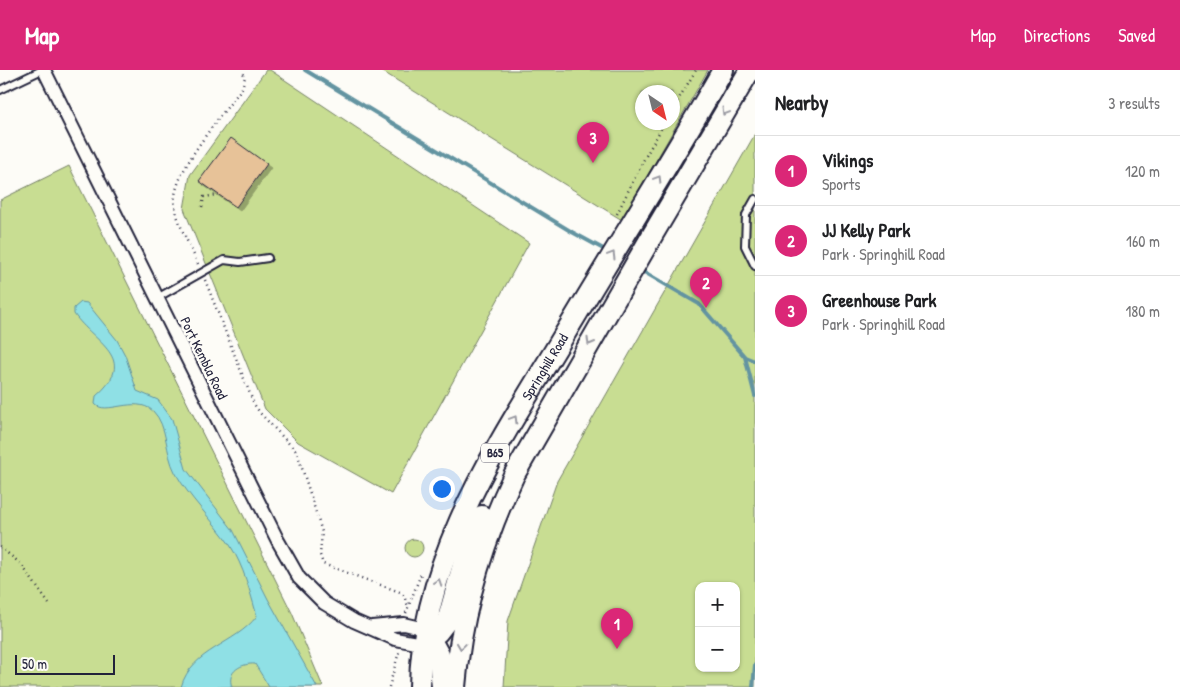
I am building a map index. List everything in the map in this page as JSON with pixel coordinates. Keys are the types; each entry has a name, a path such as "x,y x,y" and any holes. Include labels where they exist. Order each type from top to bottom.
{"main road":[{"name":"Springhill Road","path":"420,687 432,598 450,544 476,487 511,423 592,289 625,218 723,70"},
{"name":"Springhill Road","path":"455,687 464,626 476,572 495,517 535,436 750,70"},
{"path":"442,687 439,655 426,637 448,619 465,558 499,480 510,464 535,436"}],"street":[{"name":"Port Kembla Road","path":"43,70 298,578 324,603 354,621 372,627 404,624 426,637"}],"lane":[{"path":"0,90 43,70"},
{"path":"755,199 746,215 745,246 755,266"},
{"path":"157,298 224,260 240,262 268,258"}],"path":[{"path":"242,70 245,78 242,88 180,174 174,192 175,207 254,404 260,413 297,452 322,532 320,555 323,564 400,592 408,606"},
{"path":"680,97 696,70"},
{"path":"625,218 643,161 660,130"},
{"path":"202,207 201,201 204,197 218,195"},
{"path":"0,547 21,564 49,604"}],"green space":[{"path":"266,70 270,70 529,243 391,494 298,442 265,409 184,209 190,175"},
{"path":"380,70 708,70 680,119 680,85 635,85 635,130 674,130 622,220"},
{"path":"755,134 755,687 504,687 508,621 557,481"},
{"path":"69,166 292,613 323,687 0,687 0,200"},
{"path":"414,539 420,542 423,548 420,554 414,557 408,554 405,548 408,542"}],"water":[{"path":"81,302 87,303 117,340 125,355 137,391 158,400 172,419 186,469 233,530 268,599 317,687 269,687 255,664 250,664 240,667 233,672 231,677 232,687 181,687 194,664 204,655 248,626 257,616 235,553 187,491 175,472 158,417 153,411 138,405 106,408 95,404 96,396 109,383 114,371 114,361 109,352 74,314 74,308"}],"building":[{"path":"231,138 267,164 236,207 199,181"}],"waterway":[{"path":"305,70 572,232 607,251"},
{"path":"639,269 699,304 745,357 755,361"},
{"path":"745,357 755,396"},
{"path":"753,687 755,665"}],"place":[{"name":"Greenhouse Park","path":"593,163"},
{"name":"JJ Kelly Park","path":"706,308"},
{"name":"Vikings","path":"617,649"}]}
